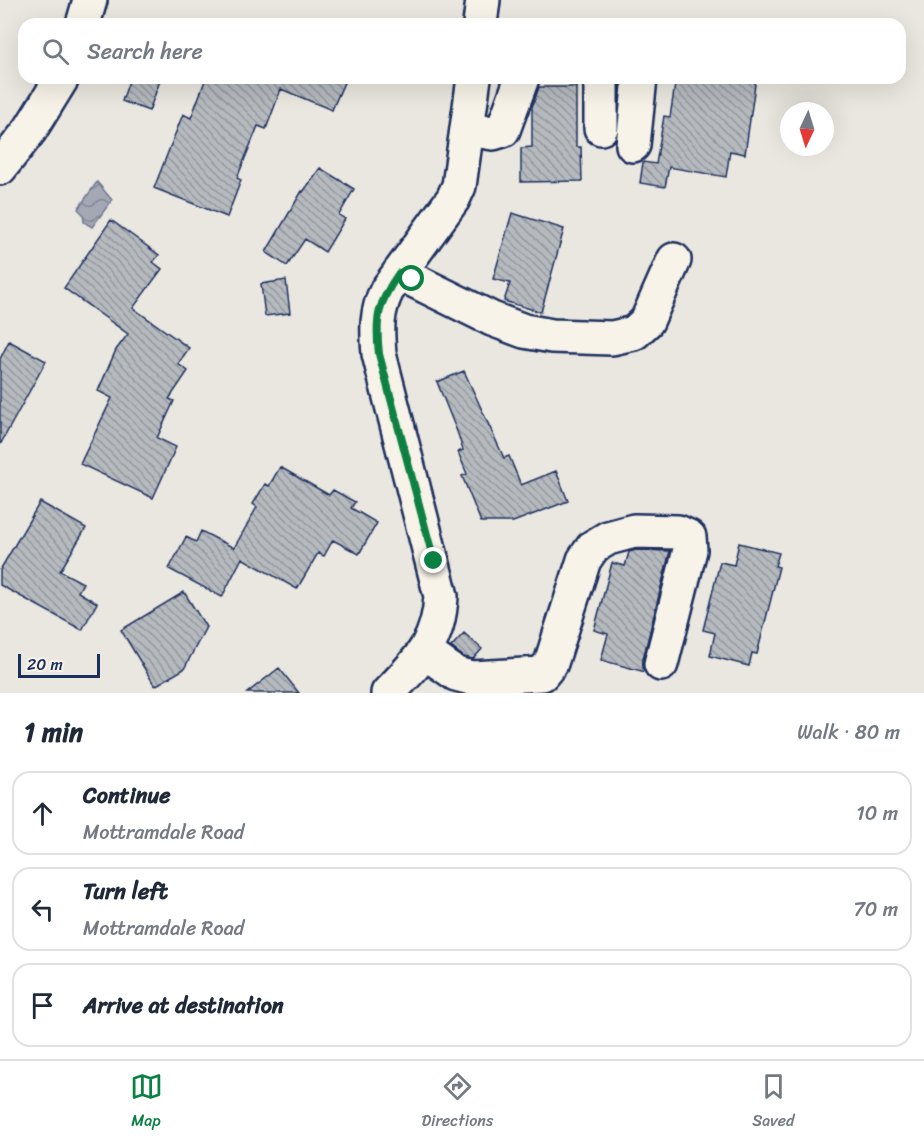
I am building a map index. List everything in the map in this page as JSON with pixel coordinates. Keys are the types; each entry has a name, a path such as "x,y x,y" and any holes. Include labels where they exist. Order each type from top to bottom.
{"street":[{"path":"85,18 90,0"},
{"path":"481,18 483,0"},
{"path":"0,168 30,130 58,84"},
{"path":"388,693 425,652 440,619 441,596 379,354 376,328 379,305 399,273 453,199 463,168 473,84"},
{"path":"468,129 493,133 502,130 520,84"},
{"path":"601,84 601,128"},
{"path":"633,145 639,84"},
{"path":"399,273 492,319 524,331 552,336 612,338 634,333 647,321 674,260"},
{"path":"425,652 456,674 471,678 542,674 550,663 587,553 608,538 620,533 678,532 688,537 690,550 661,664"}],"water":[{"path":"97,182 112,200 92,227 84,222 83,214 78,209"}],"building":[{"path":"128,84 159,84 149,111 122,101"},
{"path":"204,84 343,84 332,110 281,89 266,129 258,126 237,178 241,180 227,217 154,188 183,114 191,118"},
{"path":"675,84 755,84 745,154 730,151 726,177 669,167 665,187 640,183 643,162 656,164 664,116 670,117"},
{"path":"539,87 576,87 576,147 581,147 582,181 521,182 521,148 532,147 532,107"},
{"path":"320,168 354,189 339,215 345,219 325,252 305,239 287,266 266,252 302,191"},
{"path":"512,213 564,229 541,312 504,301 510,283 493,279"},
{"path":"111,220 159,255 153,262 162,269 133,308 189,348 178,364 188,371 169,399 174,401 157,438 176,447 153,498 80,464 112,398 98,391 116,350 128,334 64,288"},
{"path":"286,280 290,313 265,316 261,284"},
{"path":"9,341 46,361 0,445 0,359"},
{"path":"464,371 504,458 509,456 521,485 556,471 568,501 513,522 481,522 462,476 467,474 458,452 463,450 458,434 437,382"},
{"path":"280,467 329,495 333,490 355,502 351,508 377,523 359,554 333,540 324,556 318,553 297,589 242,558 222,597 169,569 186,537 196,542 201,531 234,548 257,507 253,504 265,484 269,486"},
{"path":"40,502 86,528 60,571 83,583 78,592 97,603 82,630 0,585 0,570"},
{"path":"739,543 779,553 775,566 779,567 757,654 752,653 749,666 710,656 715,633 703,630 720,562 734,565"},
{"path":"636,550 670,551 643,659 645,672 601,660 608,634 594,630 612,563 625,566 629,552"},
{"path":"184,592 206,627 184,669 155,686 121,630"},
{"path":"464,633 482,649 473,659 464,657 451,647"},
{"path":"279,668 299,693 247,693"}],"route":[{"path":"412,279 399,273 379,305 376,328 379,354 434,561"}]}
